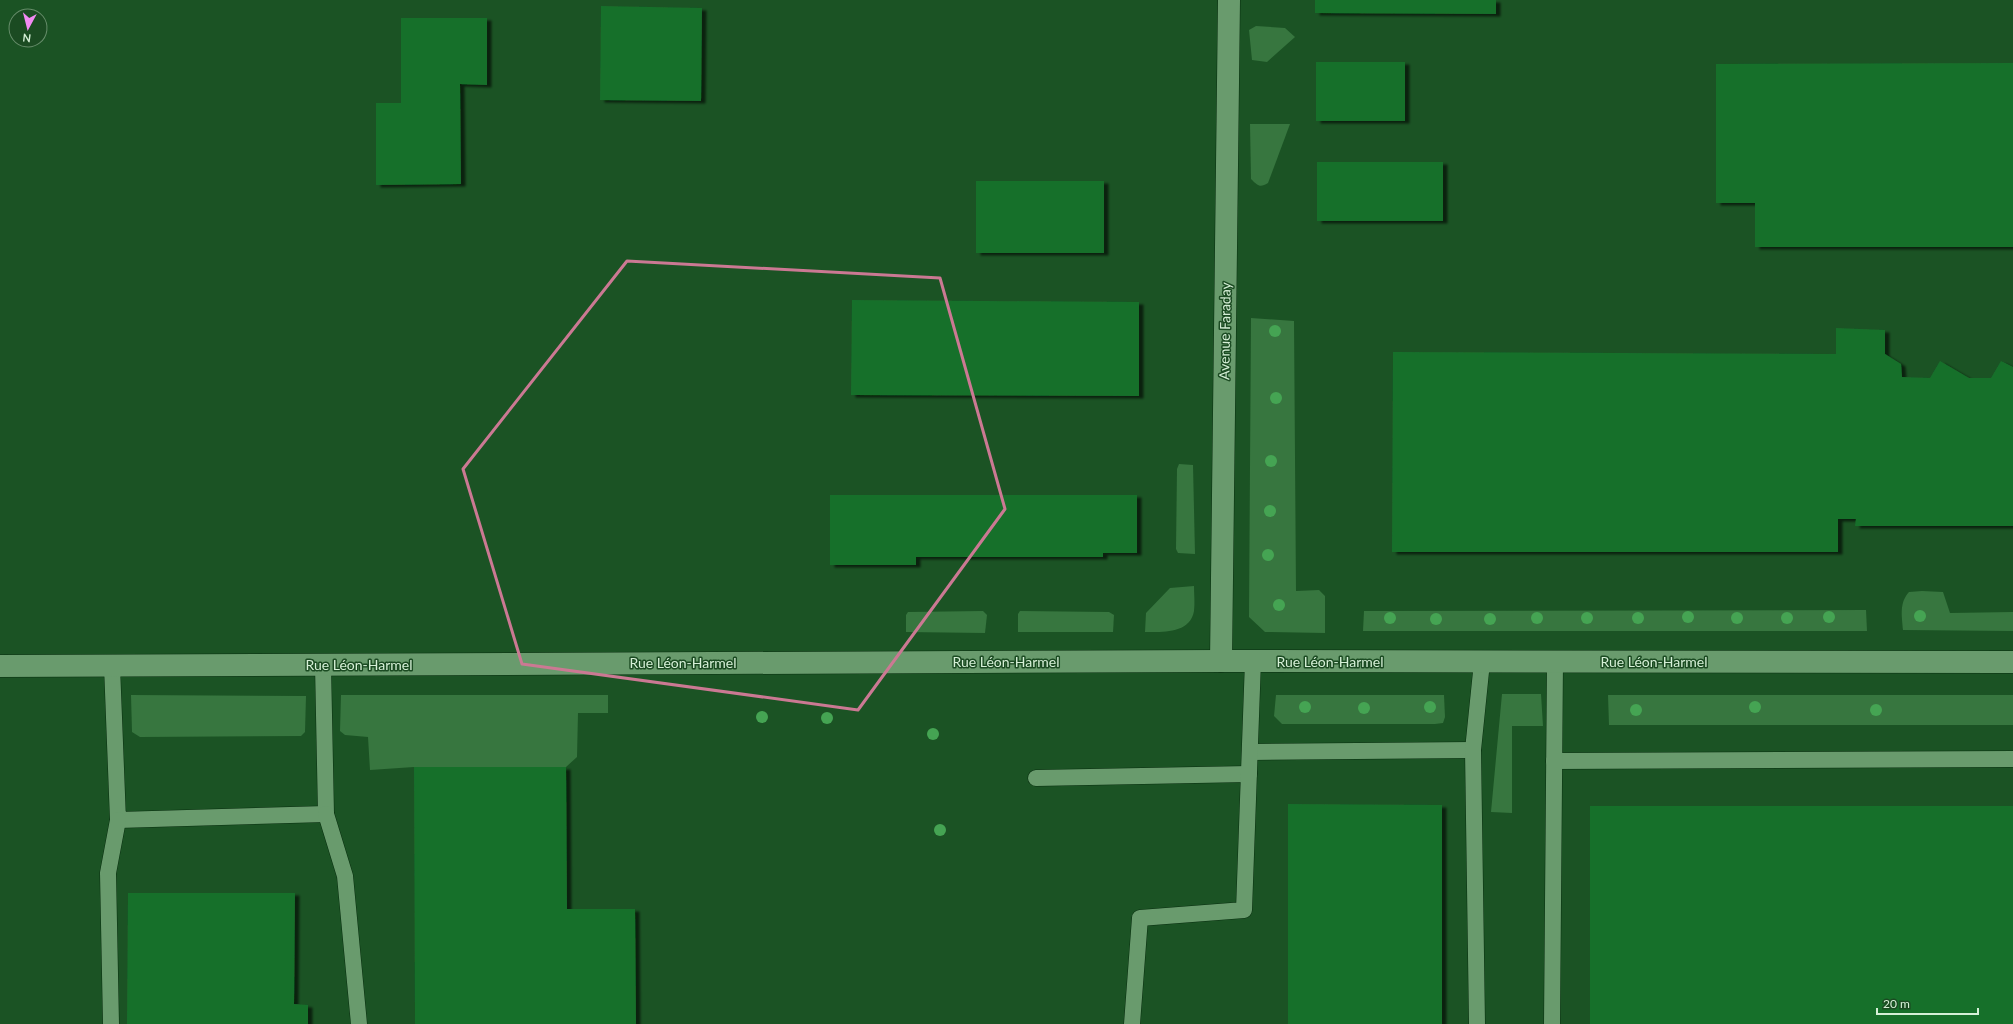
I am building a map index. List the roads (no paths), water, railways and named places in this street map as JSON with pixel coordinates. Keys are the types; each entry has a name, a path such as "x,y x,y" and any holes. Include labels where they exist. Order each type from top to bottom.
{"street":[{"name":"Avenue Faraday","path":"1221,661 1229,0"},
{"name":"Rue Léon-Harmel","path":"0,666 1221,661 2013,662"}],"lane":[{"path":"1132,1024 1140,918 1244,910 1253,661"},
{"path":"1477,1024 1473,750 1482,662"},
{"path":"1552,1024 1555,662"},
{"path":"323,665 326,814 345,876 359,1024"},
{"path":"111,1024 108,873 118,820 112,666"},
{"path":"1250,752 1473,750"},
{"path":"1554,762 2013,759"},
{"path":"1036,778 1249,774"},
{"path":"118,820 326,814"}]}
